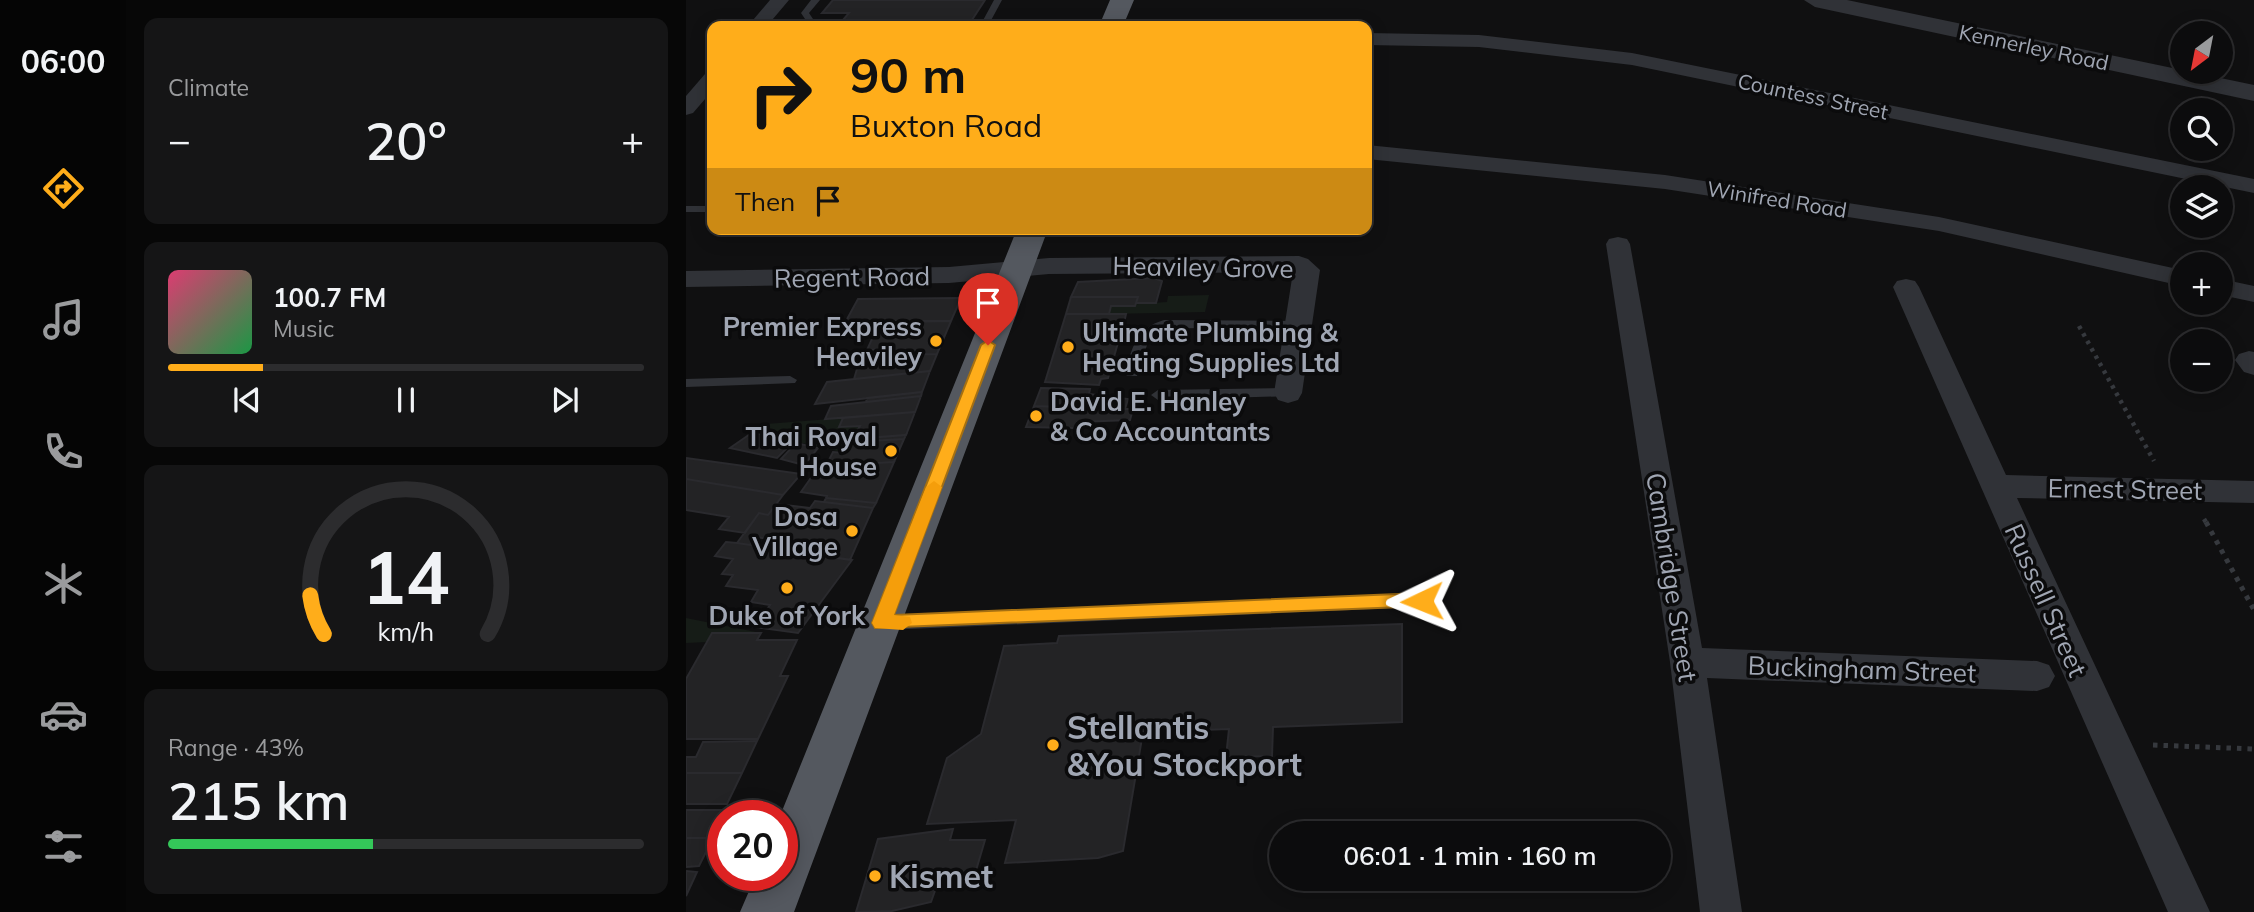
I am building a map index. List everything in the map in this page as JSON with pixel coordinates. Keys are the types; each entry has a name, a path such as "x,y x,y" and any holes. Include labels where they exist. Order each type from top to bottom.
{"highway":[{"path":"1113,21 1122,0"},
{"path":"798,834 1031,235"},
{"path":"767,912 776,891"}],"street":[{"path":"761,21 780,0"},
{"name":"Kennerley Road","path":"1815,0 2254,93"},
{"name":"Countess Street","path":"1372,39 1479,41 1632,59 2254,186"},
{"path":"686,109 700,87"},
{"name":"Winifred Road","path":"1372,153 1665,182 1939,223 2170,275"},
{"name":"Cambridge Street","path":"1618,244 1687,662 1721,912"},
{"name":"Heaviley Grove","path":"1017,269 1058,266 1299,264 1307,271 1288,393"},
{"name":"Regent Road","path":"687,292 1017,269"},
{"name":"Russell Street","path":"1906,287 2189,912"},
{"path":"2233,289 2254,294"},
{"name":"Ernest Street","path":"1995,486 2254,492"},
{"name":"Buckingham Street","path":"1687,662 2037,676"}],"lane":[{"path":"808,21 805,13 817,0"},
{"path":"987,21 998,0"},
{"path":"686,209 707,209"},
{"path":"1132,373 1142,338 1148,329 1164,324 1297,325"},
{"path":"686,383 790,380"},
{"path":"1158,395 1288,393"},
{"path":"881,623 1422,601"}],"path":[{"path":"2079,326 2254,610"},
{"path":"2112,743 2254,749"}],"shaded area":[{"path":"1209,295 1205,312 1109,314 1111,306 1167,302 1168,296"},
{"path":"843,418 840,427 860,426 846,453 753,432 766,424"},
{"path":"686,618 761,633 712,633 707,642 686,643"}],"building":[{"path":"833,0 985,0 971,21 842,21 849,13 822,13"},
{"path":"1154,278 1162,281 1156,303 1136,303 1138,297 1071,297 1078,282"},
{"path":"1071,297 1138,297 1135,306 1111,306 1109,314 1066,314"},
{"path":"961,298 951,321 846,321 858,299"},
{"path":"1066,314 1126,314 1124,323 1105,324 1100,340 1119,339 1108,378 1101,379 1099,385 1045,382"},
{"path":"951,321 937,354 883,355 886,349 867,350 877,328 895,328 897,322"},
{"path":"937,354 930,371 854,379 860,359 882,358 883,355"},
{"path":"930,371 922,392 815,404 827,382"},
{"path":"1041,388 1090,389 1089,394 1128,399 1125,409 1034,406"},
{"path":"922,392 921,396 866,402 867,398"},
{"path":"921,396 915,412 825,419 831,406"},
{"path":"1034,406 1133,409 1130,420 1077,422 1074,428 1026,427"},
{"path":"915,412 906,435 853,439 860,426 839,427 843,418"},
{"path":"753,432 792,443 777,458 730,448"},
{"path":"906,435 904,439 852,442 853,439"},
{"path":"904,439 894,462 826,466 833,452 846,453 852,442"},
{"path":"796,443 818,448 804,465 781,459"},
{"path":"686,458 801,474 783,495 686,479"},
{"path":"894,462 876,503 826,498 827,496 801,492 813,475 822,475 826,466"},
{"path":"686,479 783,495 768,515 759,513 745,533 719,529 729,517 686,510"},
{"path":"826,498 876,503 873,508 824,502"},
{"path":"815,501 873,508 850,560 781,550 787,542 756,537 750,545 737,543 759,513 768,515 777,504 810,508"},
{"name":"Duke of York","path":"726,542 852,560 798,633 754,627 770,605 751,602 758,590 726,586 733,575 722,574 733,559 715,556"},
{"name":"Stellantis &You Stockport","path":"1402,624 1402,722 1273,727 1272,756 1226,757 1229,729 1143,732 1123,851 1098,858 1005,863 1016,820 927,824 947,758 981,734 1004,646 1057,643 1059,636"},
{"path":"712,633 761,633 757,640 797,640 780,676 788,676 758,739 686,739 686,679"},
{"path":"757,741 742,773 686,773 686,757 696,757 703,742"},
{"path":"686,773 742,773 729,800 686,804"},
{"path":"686,810 707,810 707,838 686,838"},
{"path":"953,829 950,840 985,840 972,884 936,888 931,902 892,911 856,912 878,839"},
{"path":"686,838 707,838 707,850 699,866 686,867"},
{"path":"686,871 697,872 686,896"}],"slow traffic":[{"path":"903,623 881,623 934,487"}],"place":[{"name":"Premier Express Heaviley","path":"936,341"},
{"name":"Ultimate Plumbing & Heating Supplies Ltd","path":"1068,347"},
{"name":"David E. Hanley & Co Accountants","path":"1036,416"},
{"name":"Thai Royal House","path":"891,451"},
{"name":"Dosa Village","path":"852,531"},
{"name":"Duke of York","path":"787,588"},
{"name":"Stellantis &You Stockport","path":"1053,745"},
{"name":"Kismet","path":"875,876"}],"route":[{"path":"988,345 881,623 1422,601"}]}
